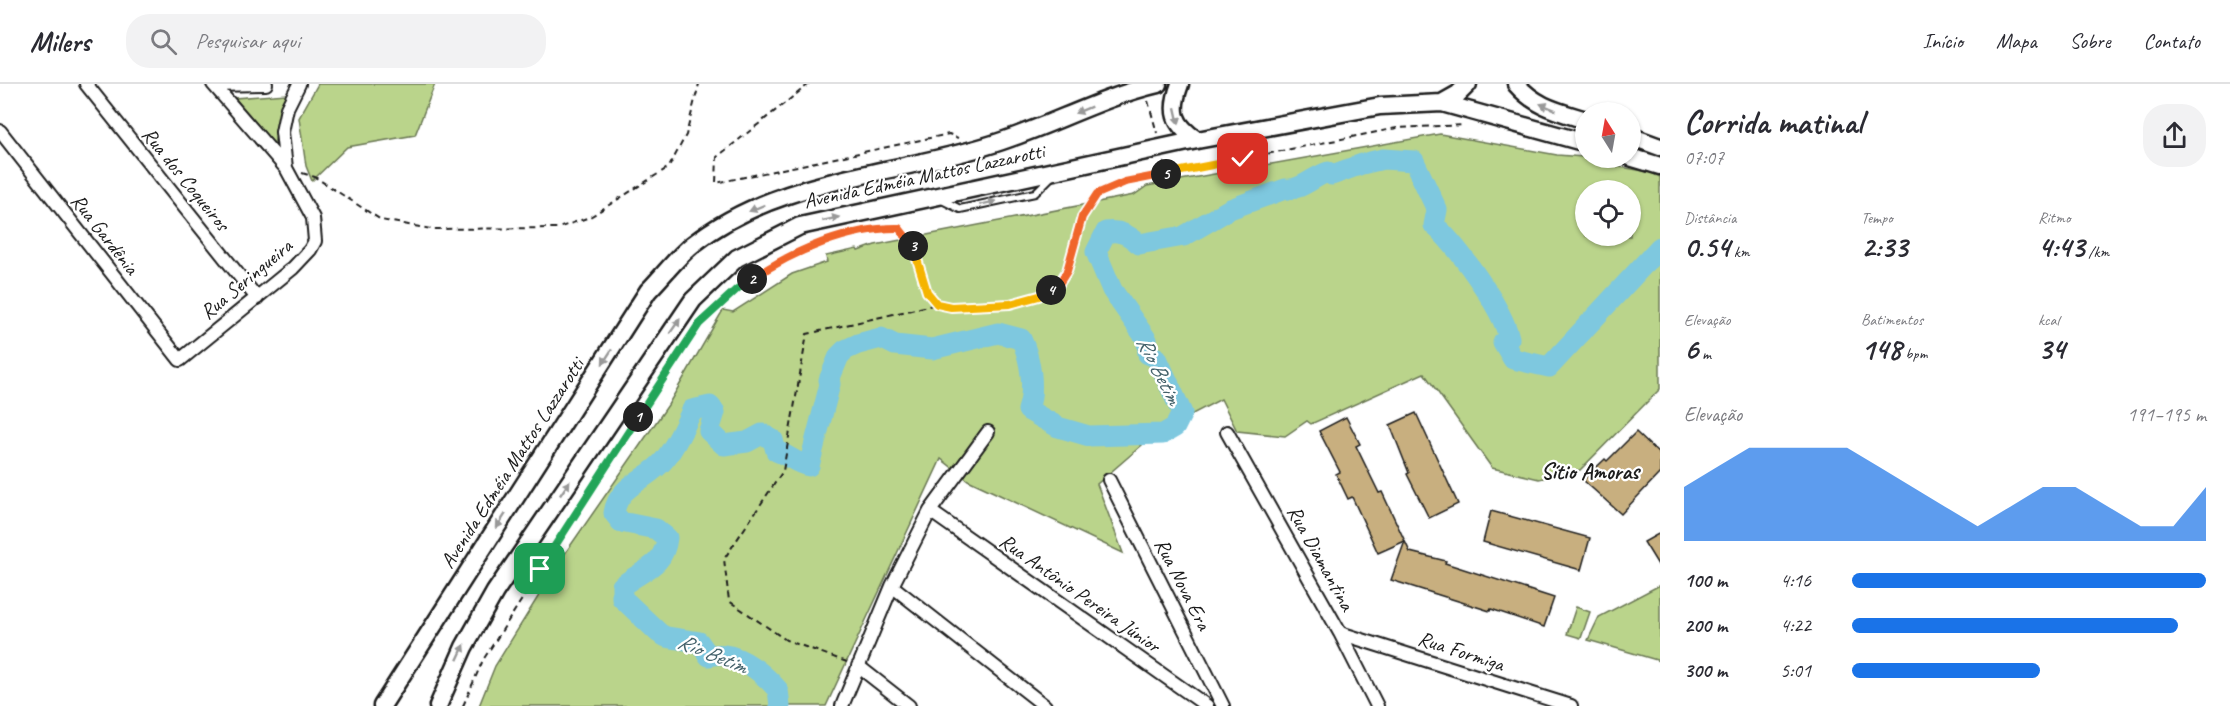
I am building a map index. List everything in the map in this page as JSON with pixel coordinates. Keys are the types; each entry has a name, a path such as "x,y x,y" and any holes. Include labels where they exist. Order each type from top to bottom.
{"main road":[{"path":"1180,84 1174,100 1176,121 1182,130 1197,140"},
{"path":"1442,104 1458,94 1468,84"},
{"path":"1516,84 1525,94 1543,106 1575,116"},
{"name":"Avenida Edméia Mattos Lazzarotti","path":"382,706 648,291 692,246 733,218 796,191 983,147 1042,127 1130,91 1151,86"},
{"name":"Avenida Edméia Mattos Lazzarotti","path":"438,706 464,647 495,592 693,300 737,258 800,226 1197,140 1380,106 1442,104 1575,140"},
{"path":"1641,140 1660,147"},
{"path":"1641,160 1660,166"}],"street":[{"name":"Rua dos Coqueiros","path":"86,84 256,298"},
{"path":"214,85 266,84"},
{"name":"Rua Seringueira","path":"180,360 293,268 310,250 315,241 313,218 286,168 282,132 286,108 299,84"},
{"path":"214,85 286,168"},
{"name":"Rua Gardênia","path":"0,131 180,360"},
{"path":"842,706 892,586 930,511 988,432"},
{"name":"Rua Diamantina","path":"1227,432 1340,633 1377,706"},
{"name":"Rua Nova Era","path":"1109,480 1223,706"},
{"name":"Rua Antônio Pereira Júnior","path":"930,511 1207,706"},
{"path":"892,586 1046,706"},
{"name":"Rua Formiga","path":"1340,633 1571,706"},
{"path":"858,666 909,706"}],"path":[{"path":"286,168 315,177 381,220 431,229 558,228 590,217 669,167 686,135 699,84"},
{"path":"809,84 717,157 716,183 949,134 983,147"},
{"path":"1151,86 1166,174"},
{"path":"858,666 786,640 729,601 724,559 783,471 807,334 937,304 951,307 1010,304 1039,296 1057,287 1067,271 1082,217 1097,194 1125,182 1397,128 1469,125"},
{"path":"463,706 483,660 699,324 737,289 778,261 820,243 882,228 899,228 914,247 927,292 937,304"}],"green space":[{"path":"318,84 435,84 415,135 347,147 312,181 306,166 299,118"},
{"path":"286,94 274,144 235,98"},
{"path":"1440,134 1575,156 1575,168 1626,168 1650,172 1660,177 1660,389 1580,470 1539,479 1492,468 1424,373 1311,424 1307,421 1285,436 1237,431 1221,399 1156,433 1097,484 1123,553 968,480 941,459 826,706 479,706 495,666 566,552 668,405 723,310 733,312 792,274 827,262 826,256 1134,195 1147,186"},
{"path":"1660,585 1660,661 1588,640 1599,617"},
{"path":"1576,607 1590,612 1581,638 1567,634"}],"building":[{"path":"1416,413 1458,504 1429,518 1407,474 1409,473 1390,425"},
{"path":"1346,417 1360,444 1356,446 1379,493 1382,492 1405,541 1378,553 1352,497 1348,499 1336,474 1340,472 1319,431"},
{"path":"1636,432 1660,455 1660,473 1621,514 1583,480 1605,459 1607,461"},
{"path":"1491,511 1590,538 1581,570 1483,542"},
{"path":"1660,533 1660,568 1644,542"},
{"path":"1405,541 1410,552 1446,561 1445,563 1554,598 1544,627 1391,580"}],"waterway":[{"name":"Rio Betim","path":"780,706 778,690 754,668 732,656 709,656 699,642 666,637 622,598 622,586 657,561 662,555 667,538 656,529 621,522 614,513 617,503 621,495 665,459 677,442 692,410 710,406 715,412 709,431 724,445 747,442 762,434 773,440 776,451 809,466 830,384 829,380 839,356 845,350 881,338 895,345 932,349 998,333 1021,339 1029,365 1031,384 1028,410 1058,427 1089,436 1163,434 1175,427 1182,413 1157,358 1148,354 1147,340 1112,290 1096,252 1106,232 1124,234 1139,244 1184,236 1230,209 1285,189 1302,186 1328,172 1332,175 1383,159 1414,161 1437,210 1434,225 1455,247 1489,295 1505,326 1509,338 1503,342 1513,359 1549,367 1660,247"}],"district":[{"name":"Sítio Amoras","path":"1590,471"}],"route":[{"path":"540,569 699,324 737,289 778,261 820,243 882,228 899,228 914,247 927,292 937,304 951,307 1010,304 1039,296 1057,287 1067,271 1082,217 1097,194 1125,182 1243,159"}]}
